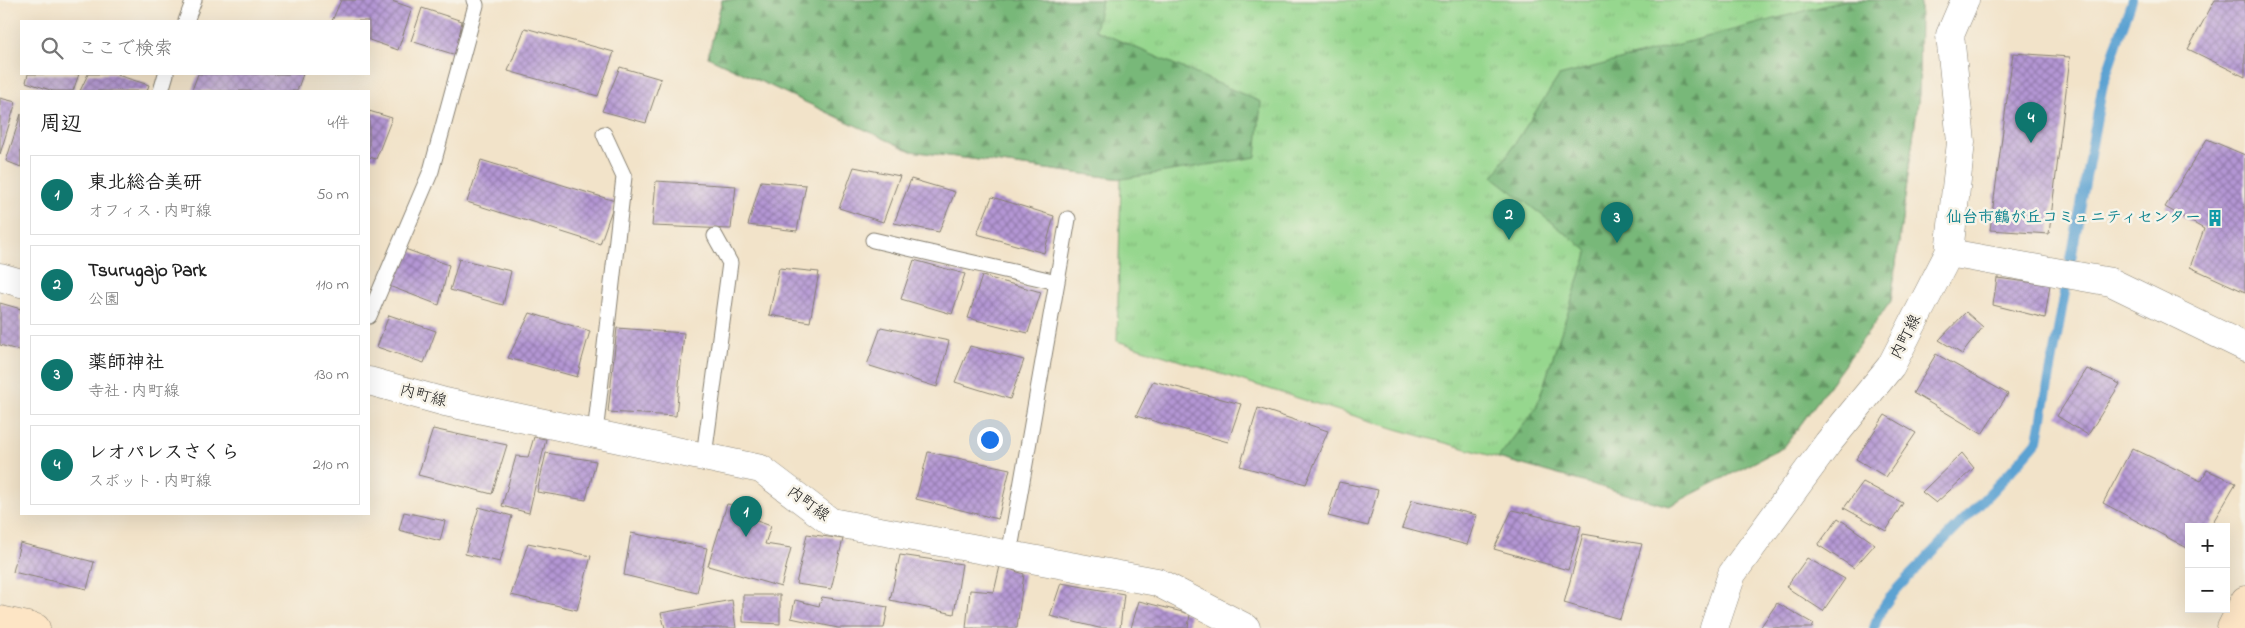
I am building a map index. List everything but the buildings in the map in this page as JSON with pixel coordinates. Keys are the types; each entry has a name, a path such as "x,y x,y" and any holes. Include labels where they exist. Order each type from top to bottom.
{"street":[{"name":"内町線","path":"1714,628 1732,574 1828,443 1891,366 1949,253 1961,142 1950,35 1965,0"},
{"path":"1949,253 2111,282 2245,347"},
{"path":"0,278 20,283"},
{"name":"内町線","path":"370,381 445,402 761,469 830,522 1157,582 1246,628"},
{"path":"2231,628 2245,600"},
{"path":"0,620 36,628"}],"lane":[{"path":"186,20 194,0"},
{"path":"370,314 431,171 476,5 474,0"},
{"path":"161,90 166,75"},
{"path":"595,434 624,177 604,134"},
{"path":"1009,555 1068,219"},
{"path":"704,456 730,264 715,236"},
{"path":"873,240 1057,282"}],"green space":[{"path":"722,0 1920,0 1919,94 1891,301 1784,447 1669,506 1396,429 1117,341 1121,179 911,151 708,57"},
{"path":"722,0 1102,0 1095,30 1261,102 1256,157 1122,179 911,151 708,57"},
{"path":"1846,0 1920,0 1919,94 1891,301 1784,447 1669,506 1498,458 1536,408 1588,251 1493,177 1559,76"}],"waterway":[{"path":"1874,628 1888,600 1997,486 2038,440 2103,84 2132,0"}],"place":[{"name":"レオパレスさくら","path":"2031,143"},
{"name":"仙台市鶴が丘コミュニティセンター","path":"2215,218"},
{"name":"Tsurugajo Park","path":"1509,240"},
{"name":"薬師神社","path":"1617,243"},
{"name":"東北総合美研","path":"746,537"}]}
